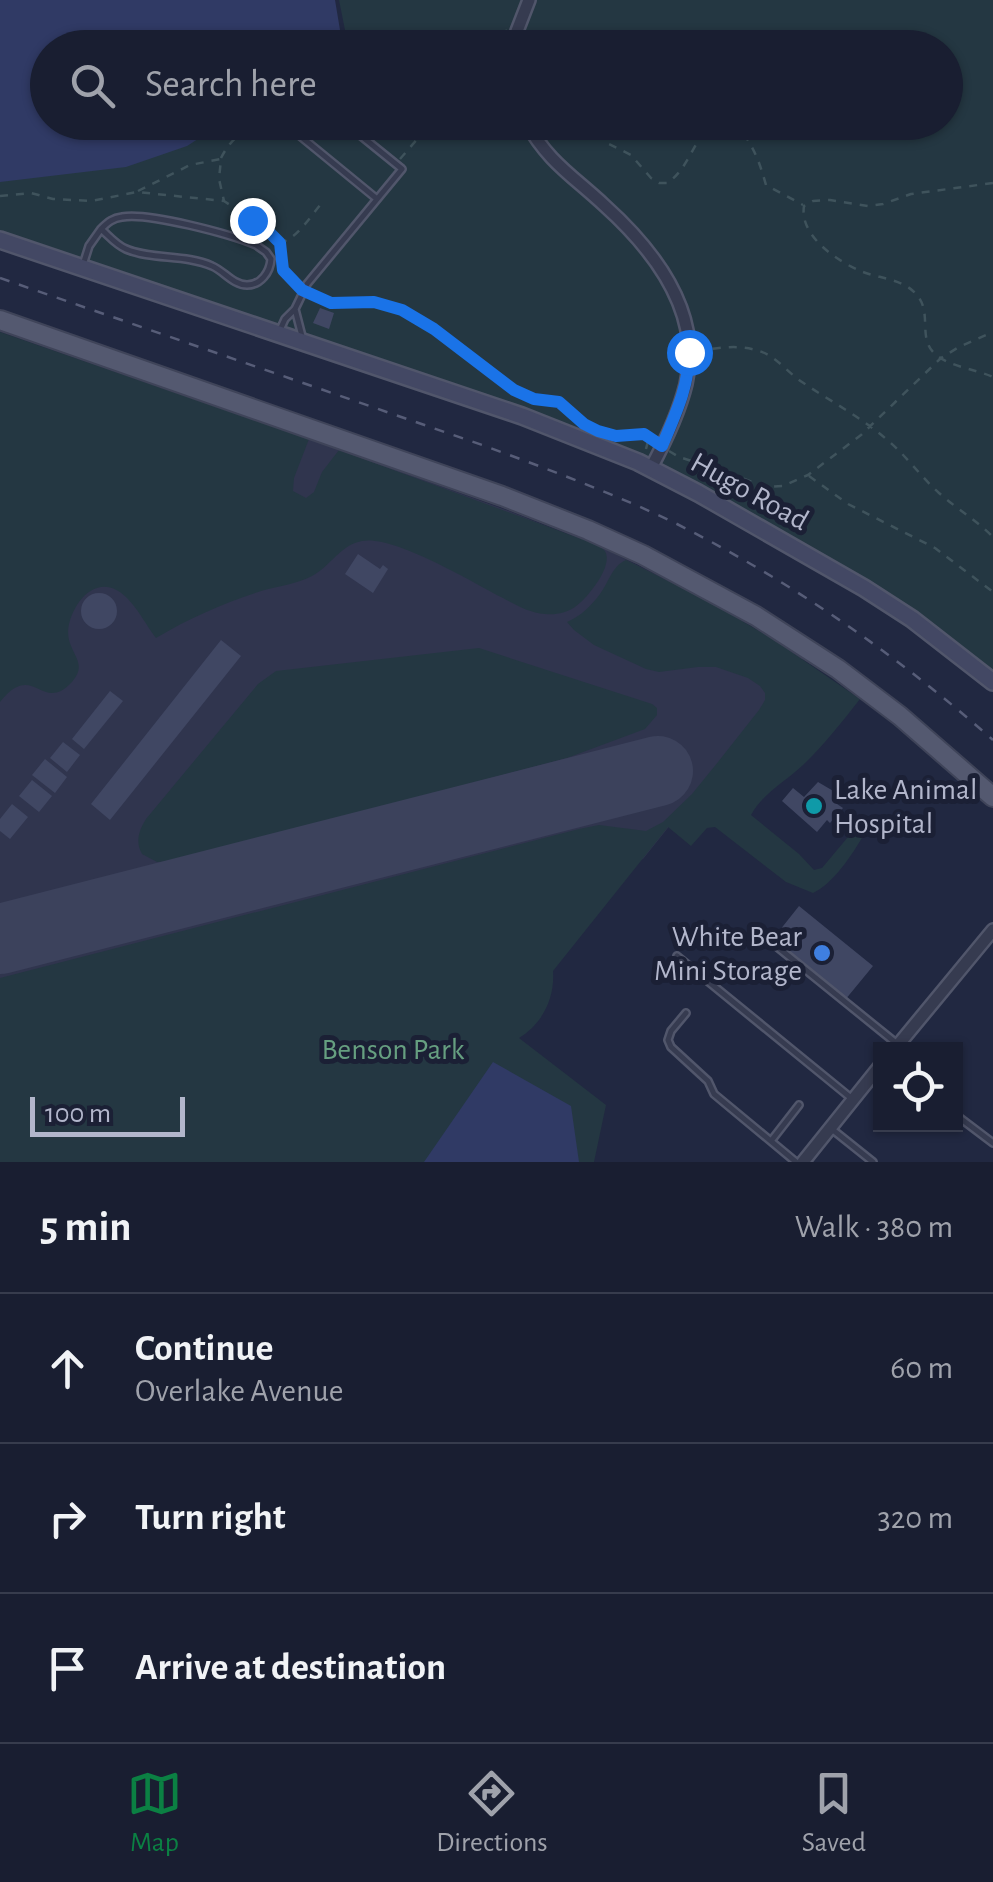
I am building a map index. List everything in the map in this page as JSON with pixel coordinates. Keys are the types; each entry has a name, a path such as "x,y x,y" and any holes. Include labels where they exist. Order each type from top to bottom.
{"main road":[{"path":"0,320 502,496 654,560 756,616 838,669 900,716 993,797"}],"street":[{"path":"517,30 529,0"},
{"path":"537,140 548,157 624,224 663,271 681,306 689,352 687,380 651,468"},
{"name":"Hugo Road","path":"0,240 522,416 651,468 864,588 938,638 993,682"},
{"path":"900,1042 993,930"},
{"path":"799,1162 873,1078"}],"lane":[{"path":"304,140 377,199"},
{"path":"278,334 302,290 402,169 366,140"},
{"path":"82,268 89,246 102,229 117,217 136,216 244,240 272,259 267,274 250,286 237,283 212,266 128,250 102,229"},
{"path":"295,309 304,342"},
{"path":"765,937 890,1042"},
{"path":"677,956 854,1100"},
{"path":"686,1013 671,1030 671,1047 708,1080 714,1094 799,1162"},
{"path":"770,1141 800,1105"},
{"path":"963,1120 993,1143"},
{"path":"830,1128 874,1162"}],"path":[{"path":"505,30 518,26"},
{"path":"224,202 218,179 220,159 233,140"},
{"path":"396,164 417,140"},
{"path":"606,140 632,155 650,178 667,184 682,170 698,140"},
{"path":"748,140 758,156 766,185 804,206"},
{"path":"0,196 31,193 91,201 137,192 190,166 220,159"},
{"path":"993,183 911,194 868,206 813,200 804,206 803,214 812,234 830,252 861,271 899,282 917,294 926,310 929,348 941,358 993,377"},
{"path":"137,192 224,202 265,228 280,243 283,270 302,290 331,303 374,302 402,310 434,329 514,390 534,399 559,402 598,431 616,436 644,434 648,437 646,458 651,468"},
{"path":"280,243 294,236 321,204"},
{"path":"244,240 252,220"},
{"path":"662,446 680,457 764,487 783,486 808,475 871,427 941,358 993,332"},
{"path":"689,352 732,346 760,351 775,360 799,381 871,427 940,494 993,537"},
{"path":"808,475 848,504 935,548 993,592"}],"shaded area":[{"path":"307,438 611,552 712,603 803,659 643,859 0,1051 0,669 130,509"}],"green space":[{"path":"339,0 993,0 993,682 950,648 638,462 0,240 0,181 128,166 188,140 963,140 963,30 345,30"},
{"path":"0,332 309,439 293,491 306,498 314,492 322,472 339,450 595,544 607,556 603,572 575,607 557,614 539,613 413,552 362,541 306,579 220,606 156,638 129,600 120,592 100,587 84,596 70,620 69,640 79,665 72,682 52,693 21,685 0,702"},
{"name":"Benson Park","path":"626,560 712,603 860,699 818,749 768,794 751,815 814,870 822,868 853,831 862,831 863,836 835,876 813,893 786,882 715,827 707,828 691,846 668,827 553,971 552,991 545,1010 519,1038 606,1105 594,1162 0,1162 0,978 579,829 599,825 646,831 663,822 718,762 759,710 765,693 748,678 716,667 659,672 646,669 594,645 574,630 567,622 589,607 614,570"},
{"path":"479,648 652,704 657,715 645,729 567,758 173,861 157,862 142,854 139,836 146,819 258,684 276,671"}],"water":[{"path":"0,0 335,0 340,30 30,30 30,140 196,140 126,167 0,182"},
{"path":"493,1062 571,1106 579,1162 424,1162"}],"building":[{"path":"320,308 334,313 329,329 313,323"},
{"path":"358,554 380,569 383,565 388,569 373,593 345,574"},
{"path":"99,593 112,598 117,611 112,624 99,629 86,624 81,611 86,598"},
{"path":"221,640 241,656 110,820 91,804"},
{"path":"110,691 123,701 84,749 72,739"},
{"path":"63,742 80,755 67,772 50,758"},
{"path":"45,759 67,777 55,793 32,775"},
{"path":"32,780 52,796 39,812 19,796"},
{"name":"Lake Animal Hospital","path":"818,782 835,792 840,800 837,804 843,808 817,832 782,801 793,788 804,797"},
{"path":"12,804 28,817 10,839 0,831 0,819"},
{"name":"White Bear Mini Storage","path":"799,906 873,966 845,1000 772,940"}],"runway":[{"path":"0,939 658,771"}],"railway":[{"path":"0,278 485,446 654,513 720,546 802,595 881,650 993,740"}],"place":[{"name":"Lake Animal Hospital","path":"814,806"},
{"name":"White Bear Mini Storage","path":"822,953"}],"route":[{"path":"252,220 280,243 283,270 302,290 331,303 374,302 402,310 434,329 514,390 534,399 559,402 598,431 616,436 644,434 662,446 682,400 689,352"}]}
